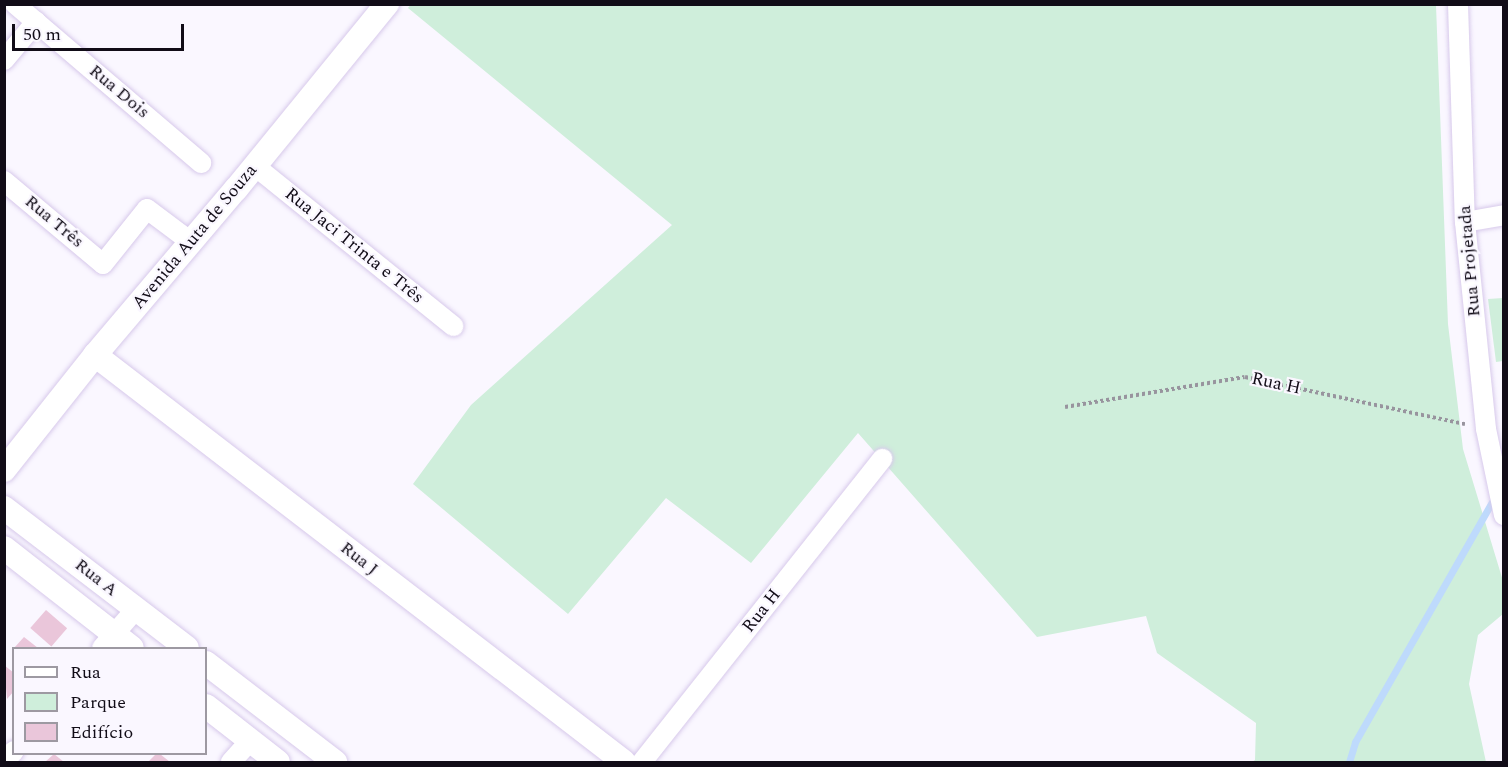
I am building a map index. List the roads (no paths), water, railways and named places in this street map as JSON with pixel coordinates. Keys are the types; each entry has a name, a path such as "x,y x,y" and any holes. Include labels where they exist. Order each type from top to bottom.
{"street":[{"name":"Rua Dois","path":"15,4 201,163"},
{"name":"Avenida Auta de Souza","path":"4,470 95,355 255,166 387,4"},
{"name":"Rua Projetada","path":"1458,4 1465,222 1486,429 1503,515"},
{"path":"4,60 36,22"},
{"name":"Rua Jaci Trinta e Três","path":"255,166 453,326"},
{"name":"Rua Três","path":"4,181 103,264 147,209 191,242"},
{"path":"1465,222 1503,215"},
{"name":"Rua J","path":"95,355 624,762"},
{"name":"Rua H","path":"642,762 882,459"},
{"name":"Rua A","path":"4,508 186,647"},
{"name":"Rua A","path":"4,548 116,644"},
{"path":"116,644 135,609"},
{"path":"207,664 335,762"},
{"path":"207,707 278,762"},
{"path":"231,762 250,741"}],"waterway":[{"path":"1349,762 1355,742 1495,497"}]}
